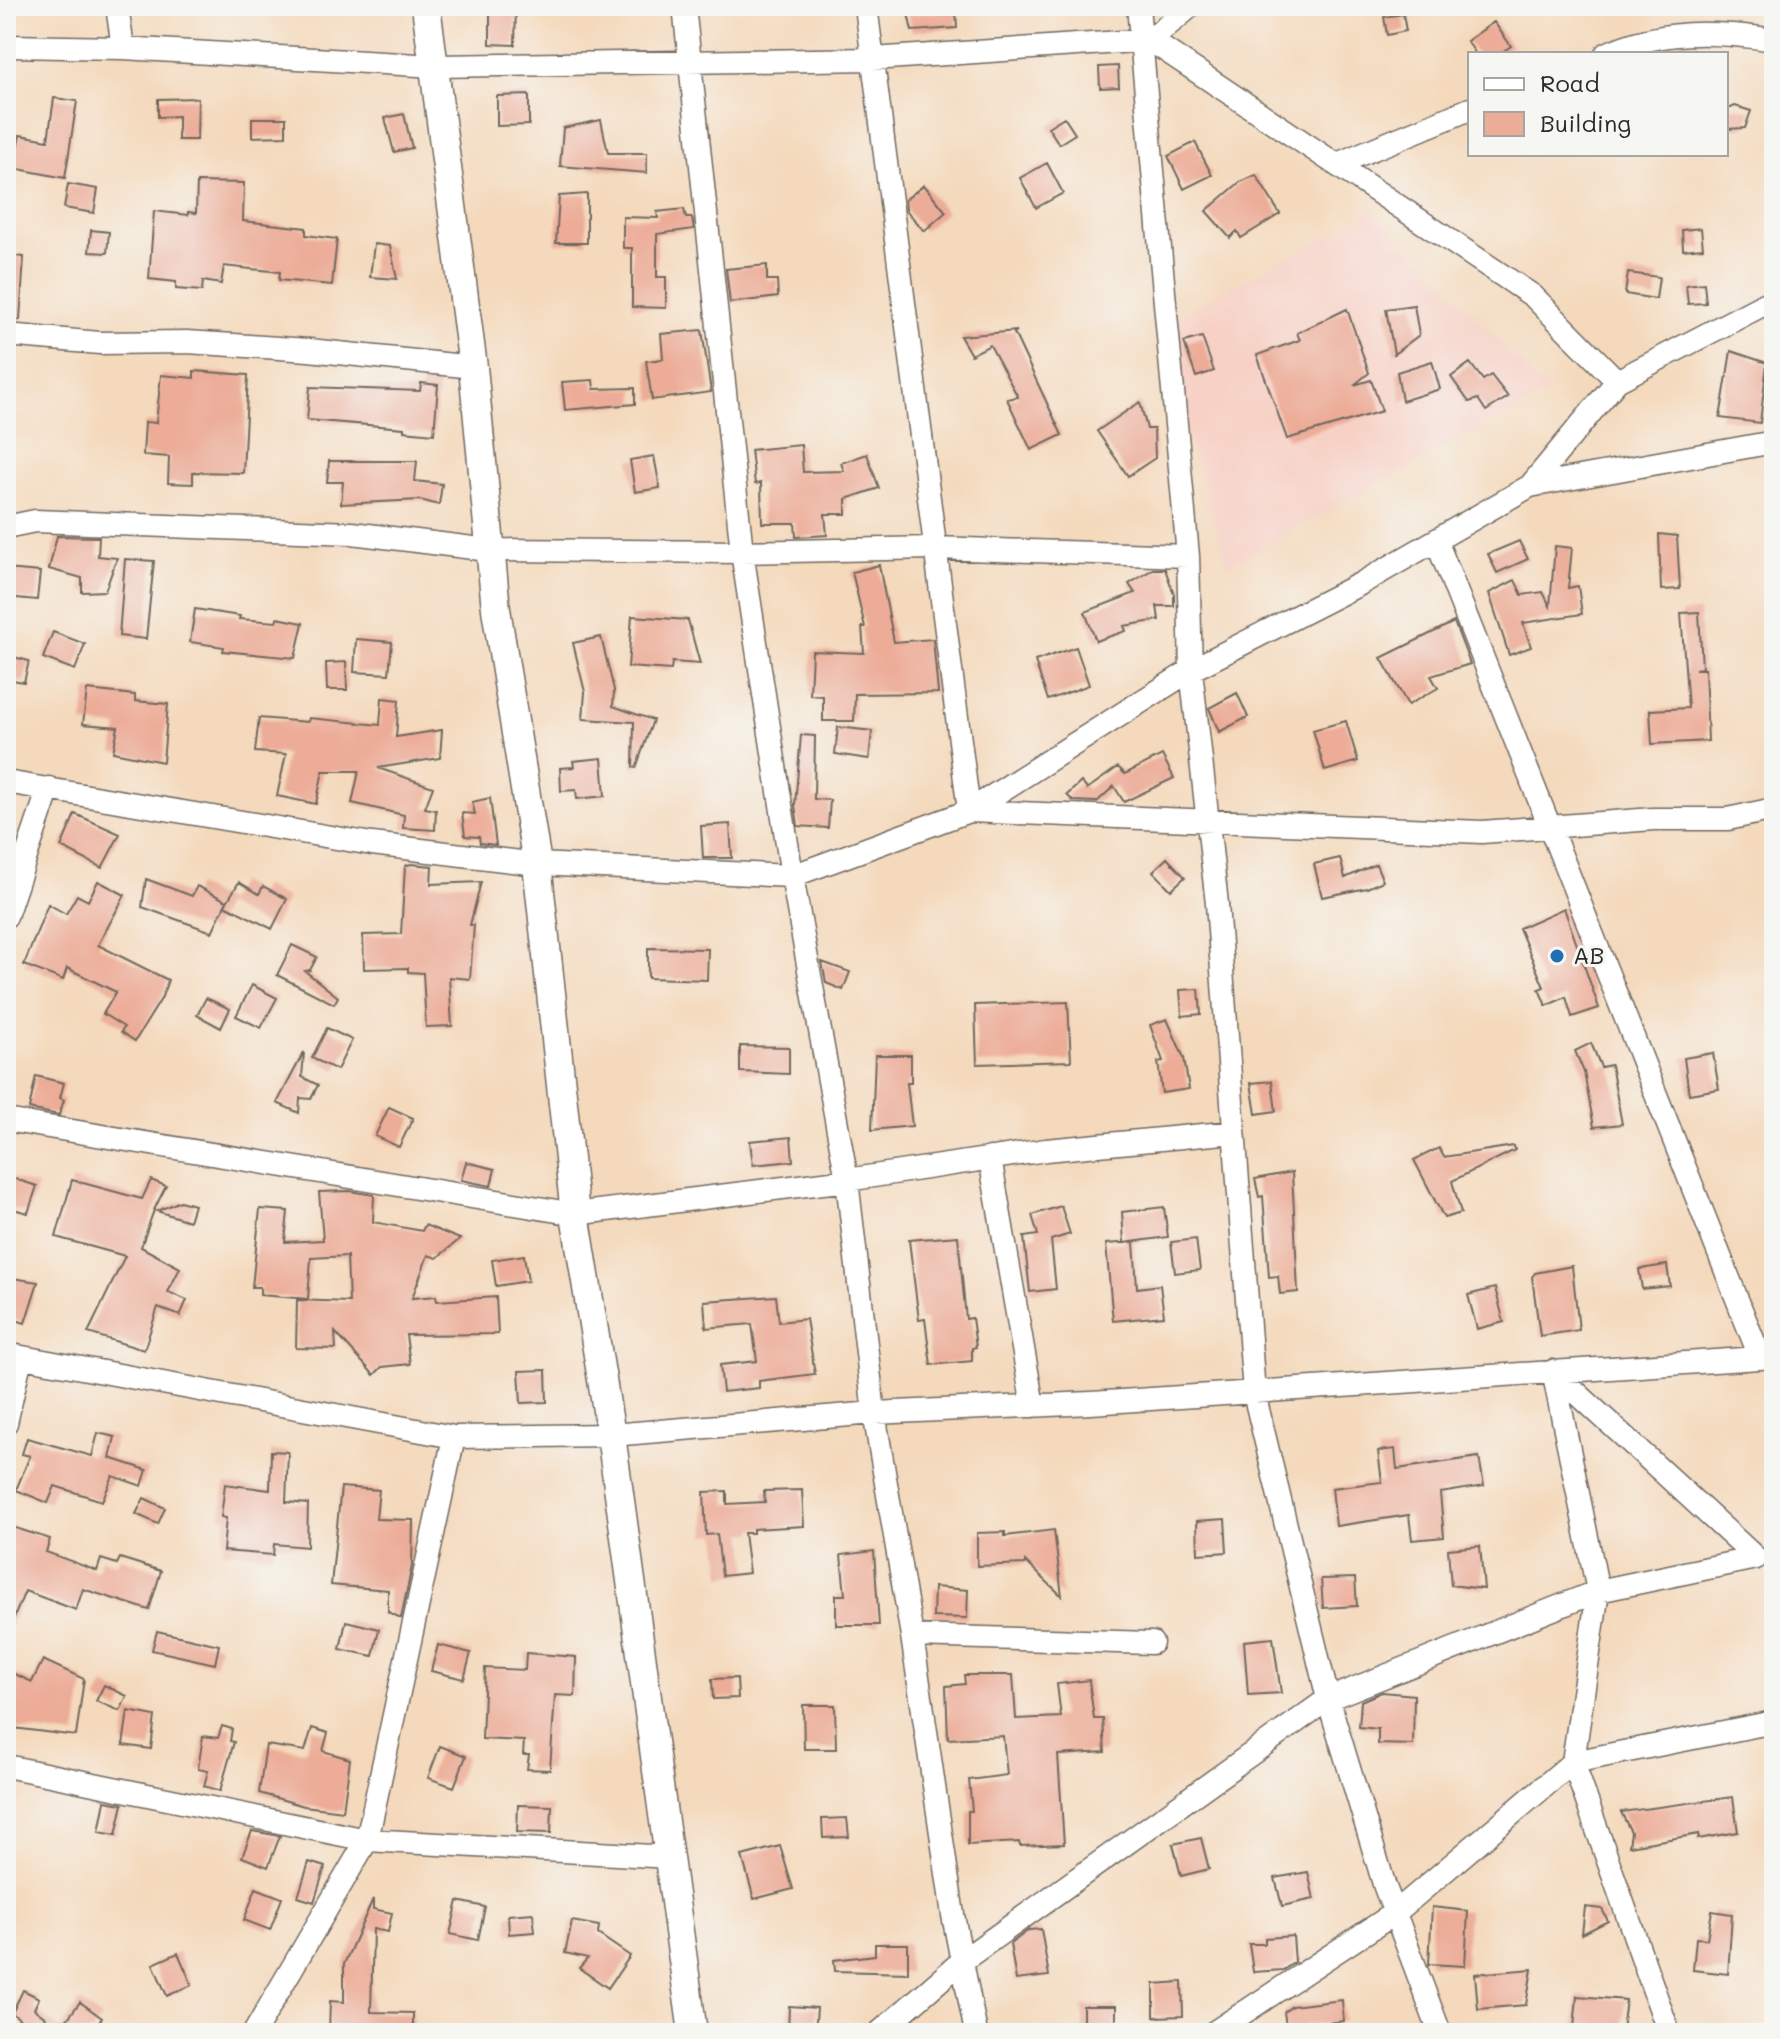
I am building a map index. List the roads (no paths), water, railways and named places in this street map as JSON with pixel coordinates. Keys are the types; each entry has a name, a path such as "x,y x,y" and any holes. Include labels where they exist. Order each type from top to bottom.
{"street":[{"path":"117,6 123,48"},
{"path":"426,6 473,367 489,550 537,864 575,1214 611,1435 693,2033"},
{"path":"684,6 693,65 742,552 792,876 847,1180 874,1413 976,2033"},
{"path":"866,6 969,811"},
{"path":"1138,6 1145,40 1188,556 1191,670 1208,821 1254,1393 1328,1699 1395,1913 1440,2033"},
{"path":"6,46 123,48 435,66 693,65 873,59 1145,40 1191,6"},
{"path":"1610,52 1679,33 1774,40"},
{"path":"1145,40 1533,296 1617,381"},
{"path":"1337,164 1468,110"},
{"path":"1530,486 1617,381 1774,299"},
{"path":"6,335 100,343 187,342 309,350 473,367"},
{"path":"6,782 372,844 537,864 792,876 969,811 1191,670 1360,584 1530,486 1774,442"},
{"path":"6,527 35,521 352,533 489,550 742,552 934,548 1188,556"},
{"path":"6,1423 14,1355 454,1437 611,1435 874,1413 1254,1393 1767,1357 1436,540"},
{"path":"6,916 49,788"},
{"path":"969,811 1482,832 1653,819 1728,819 1774,809"},
{"path":"6,1120 575,1214 847,1180 990,1158 1190,1134 1234,1132"},
{"path":"990,1158 1033,1406"},
{"path":"1553,1371 1765,1561"},
{"path":"1553,1371 1598,1591 1573,1762 1669,2033"},
{"path":"254,2033 367,1840 454,1437"},
{"path":"879,2033 962,1961 1328,1699 1598,1591 1765,1561"},
{"path":"912,1636 1152,1643"},
{"path":"1213,2033 1395,1913 1573,1762 1774,1722"},
{"path":"6,1766 367,1840 670,1857"}],"place":[{"name":"AB","path":"1557,956"}]}
